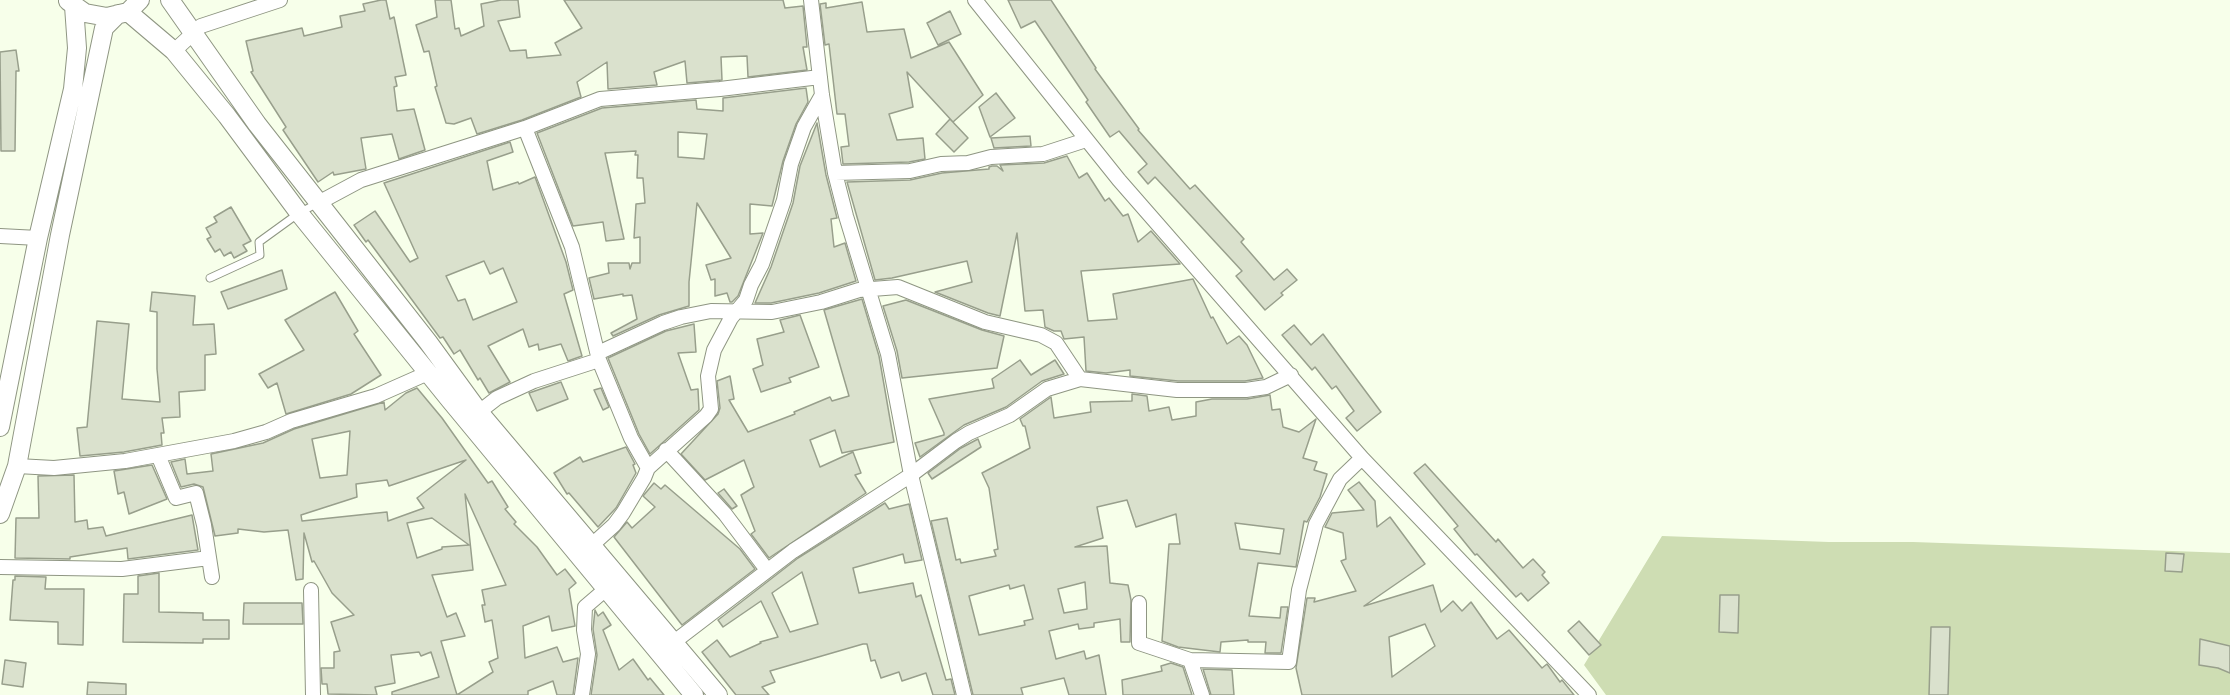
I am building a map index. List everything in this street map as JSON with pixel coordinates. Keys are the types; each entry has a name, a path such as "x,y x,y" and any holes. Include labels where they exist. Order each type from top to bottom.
{"main road":[{"path":"170,0 257,124 320,202 479,412 718,695"},
{"path":"71,3 85,13 107,17 129,8"},
{"path":"0,427 73,89 77,48 71,3"},
{"path":"129,8 174,51 428,373 694,695"},
{"path":"0,514 17,466 60,236 104,28 129,8"}],"street":[{"path":"174,51 201,26 280,0"},
{"path":"811,0 822,95 836,173 846,216 888,354 911,475 964,695"},
{"path":"975,0 1086,141 1362,458 1589,695"},
{"path":"320,202 361,180 525,129 600,99 720,89 820,77"},
{"path":"592,545 614,525 623,513 648,468 711,409 708,376 711,359 731,318 746,300 762,264 784,200 791,164 804,127 822,95"},
{"path":"525,129 572,247 598,357 631,438 648,468"},
{"path":"836,173 910,171 941,164 968,163 991,157 1043,154 1086,141"},
{"path":"0,236 39,238"},
{"path":"479,412 497,398 534,381 598,357 663,323 681,317 711,311 772,312 821,302 859,290 898,287 985,322 1041,335 1056,344 1080,379"},
{"path":"17,466 54,468 125,461 234,441 266,432 291,421 376,396 428,373"},
{"path":"674,642 793,551 911,475 969,433 1010,415 1047,389 1080,379 1177,390 1246,390 1266,387 1291,375"},
{"path":"666,450 725,514 767,570"},
{"path":"158,456 176,498 196,493 212,577"},
{"path":"1139,603 1139,643 1190,660 1289,662 1299,590 1316,524 1340,479 1362,458"},
{"path":"0,567 122,569 209,558"},
{"path":"582,695 588,654 585,607 606,589"},
{"path":"311,590 313,695"},
{"path":"1190,660 1202,695"}],"lane":[{"path":"210,278 260,255 260,242 300,213 320,202"}],"green space":[{"path":"1662,536 2230,553 2230,695 1606,695 1584,665"}],"building":[{"path":"386,0 390,19 394,17 406,75 395,77 397,111 414,109 425,150 399,159 392,134 361,138 366,169 334,175 333,172 318,182 283,130 286,127 251,72 253,71 246,41 302,28 304,36 342,27 340,16 365,11 363,4"},
{"path":"435,0 451,0 455,29 459,28 461,36 484,26 481,4 501,0 518,0 520,17 498,21 510,51 526,50 527,58 561,55 555,43 582,28 564,0 783,0 785,8 803,6 807,47 803,47 807,70 748,77 747,56 721,57 722,80 687,83 685,61 654,72 657,85 608,89 607,62 577,82 581,97 522,120 477,134 471,118 454,124 446,123 435,87 437,86 429,51 424,52 416,25 437,17"},
{"path":"1008,0 1051,0 1095,69 1138,130 1159,154 1190,189 1195,185 1244,239 1241,242 1274,280 1287,269 1297,280 1281,293 1283,295 1265,310 1236,276 1242,271 1155,177 1148,184 1138,172 1147,164 1119,131 1110,137 1035,21 1021,28"},
{"path":"862,2 867,32 904,29 911,58 949,42 983,95 953,122 907,72 913,107 889,114 897,140 923,138 925,159 909,162 843,164 841,147 849,146 845,114 837,114 829,44 825,45 820,4 826,3 826,8"},
{"path":"950,11 961,34 938,45 927,23"},
{"path":"16,50 19,71 16,71 15,151 1,151 0,52"},
{"path":"806,88 808,102 796,124 783,161 772,206 750,204 750,234 763,233 738,296 730,302 727,293 715,296 715,279 711,280 706,265 731,258 697,203 689,282 689,306 659,315 613,336 611,333 637,319 632,295 623,296 623,294 594,299 589,278 609,273 608,263 629,263 630,269 632,263 640,263 640,237 634,238 636,204 645,203 643,178 637,178 638,155 635,155 636,151 605,153 624,239 606,241 603,222 573,226 537,133 602,108 696,100 697,109 723,111 723,98","holes":["678,132 707,134 704,159 678,157"]},
{"path":"996,93 1015,118 990,137 979,107"},
{"path":"950,119 968,138 954,152 936,134"},
{"path":"817,123 826,175 837,218 831,219 834,247 845,243 856,281 819,293 771,303 755,303 771,267 793,203 800,166"},
{"path":"1030,136 1031,146 994,148 991,138"},
{"path":"510,142 513,152 487,161 493,190 518,182 519,184 535,177 566,262 573,290 564,294 582,356 568,361 561,344 539,350 538,344 529,347 523,329 488,346 510,382 489,393 480,378 478,380 460,350 454,354 443,337 440,338 368,240 366,242 354,225 375,211 410,262 418,258 384,183","holes":["484,261 490,274 503,268 517,302 473,320 465,299 458,301 446,276"]},
{"path":"1067,156 1079,178 1087,173 1105,201 1109,198 1123,216 1128,214 1138,242 1151,231 1180,264 1081,271 1088,321 1117,319 1113,294 1193,279 1211,318 1213,317 1227,344 1239,336 1247,345 1263,378 1245,381 1178,381 1130,376 1130,370 1106,373 1086,371 1084,337 1064,339 1061,331 1045,327 1043,310 1025,311 1017,233 1000,316 935,292 972,282 967,261 875,280 847,182 910,180 942,173 989,169 992,166 997,166 1003,171 1000,165 1044,163"},
{"path":"231,207 251,241 243,245 247,251 234,258 231,252 224,256 220,249 215,252 207,239 211,237 206,228 217,222 214,217"},
{"path":"282,270 287,289 228,309 221,292"},
{"path":"152,292 195,296 193,325 214,324 216,354 205,355 205,390 179,392 180,417 162,418 164,433 161,433 162,445 124,452 80,456 77,428 87,427 97,321 129,324 122,399 160,402 157,369 157,312 150,311"},
{"path":"335,292 358,331 354,334 381,375 351,394 286,414 277,383 268,388 259,374 304,350 285,320"},
{"path":"862,299 879,356 894,442 842,453 835,430 810,440 820,467 853,452 861,473 855,475 866,493 769,558 751,534 755,531 741,495 754,487 744,460 705,480 681,454 718,414 720,408 717,381 730,376 734,399 729,400 748,432 795,414 794,412 830,397 832,401 849,396 824,310"},
{"path":"906,300 982,330 1004,336 997,368 902,378 897,351 883,306"},
{"path":"800,315 819,367 789,378 791,382 761,392 753,369 763,365 757,339 784,332 780,320"},
{"path":"694,324 696,352 678,353 691,390 698,389 699,410 650,454 639,434 608,358 666,331"},
{"path":"1294,325 1311,345 1323,334 1381,412 1357,431 1346,418 1354,411 1336,386 1332,389 1315,367 1312,370 1282,335"},
{"path":"1020,360 1031,375 1055,360 1064,374 1042,381 1006,407 964,425 920,457 915,443 944,435 929,399 994,388 992,379"},
{"path":"561,382 568,399 537,411 529,393"},
{"path":"417,388 442,418 488,483 492,481 508,507 505,509 516,522 514,524 537,547 557,575 565,569 576,583 569,589 575,626 552,631 549,616 523,626 525,658 557,647 563,662 578,658 573,695 557,695 553,681 528,691 528,695 457,695 392,695 392,692 439,677 431,652 421,656 419,652 391,655 395,683 375,687 377,695 328,694 327,684 322,684 321,668 334,668 334,652 340,651 331,622 354,615 332,593 314,561 312,562 304,533 303,579 296,580 288,530 264,532 238,529 238,533 215,536 203,487 194,484 181,487 171,462 185,459 187,474 213,471 211,454 263,443 294,429 384,402 385,410 406,393","holes":["350,431 347,475 320,478 312,439","466,460 417,498 424,508 388,521 387,512 302,521 301,515 357,497 356,484 387,480 389,486","465,494 506,585 482,590 485,622 492,620 498,658 489,662 493,672 457,695 441,641 465,636 456,613 447,617 432,575 473,570","432,518 469,545 442,547 442,549 417,558 407,523"]},
{"path":"601,388 609,407 603,410 594,390"},
{"path":"1132,394 1147,396 1149,411 1169,407 1172,420 1196,416 1196,402 1212,399 1247,399 1270,395 1272,410 1280,409 1283,427 1299,432 1316,419 1303,458 1317,462 1314,470 1327,474 1320,497 1307,522 1304,521 1296,567 1258,563 1249,616 1280,618 1281,607 1288,607 1281,653 1265,653 1266,642 1248,642 1248,640 1221,642 1220,652 1178,647 1162,641 1169,544 1180,544 1176,514 1136,527 1127,500 1097,507 1103,538 1075,547 1107,546 1110,583 1128,585 1131,600 1130,642 1121,642 1120,619 1094,623 1094,627 1079,629 1078,624 1049,631 1056,659 1084,651 1086,659 1099,655 1106,695 1069,695 1064,678 1021,688 1023,695 973,695 931,521 947,518 956,560 960,559 961,563 996,556 994,550 998,549 989,488 982,473 1030,448 1025,426 1020,419 1051,397 1054,418 1091,412 1090,402 1132,401","holes":["1235,523 1284,529 1280,554 1240,549","1085,582 1087,609 1064,613 1058,589","1009,585 1010,589 1024,585 1033,619 1024,621 1025,625 979,635 969,596"]},
{"path":"978,439 981,447 932,479 928,473 961,448"},
{"path":"626,447 635,464 633,465 636,473 616,508 598,527 569,493 567,494 554,473 580,457 583,462"},
{"path":"1425,464 1496,542 1498,539 1523,568 1533,559 1545,572 1542,575 1549,583 1528,601 1521,593 1516,597 1477,554 1475,555 1454,529 1458,526 1414,473"},
{"path":"152,465 167,499 129,514 124,492 118,494 114,471"},
{"path":"74,475 75,522 87,520 88,529 103,527 106,536 192,515 198,550 128,559 127,548 70,557 70,559 15,558 16,518 39,518 38,476"},
{"path":"1359,482 1375,501 1377,527 1390,517 1425,564 1364,606 1433,585 1441,612 1453,601 1462,611 1471,602 1497,639 1509,630 1542,668 1547,664 1560,682 1562,680 1574,695 1302,695 1296,668 1307,598 1315,598 1314,602 1356,591 1341,561 1346,559 1343,533 1325,527 1332,513 1364,510 1348,490","holes":["1425,624 1435,646 1392,677 1389,637"]},
{"path":"654,483 661,489 665,485 740,549 755,569 682,625 614,537 627,522 632,528 655,507 643,496"},
{"path":"724,489 737,506 732,509 718,493"},
{"path":"885,503 889,509 909,504 922,560 905,563 903,554 853,568 859,593 913,583 916,597 921,595 946,680 951,679 955,695 933,695 926,673 902,681 899,672 881,678 875,660 871,661 867,644 863,644 770,671 775,682 762,687 769,695 736,695 702,652 717,640 730,657 760,642 778,637 761,601 723,627 718,620 798,558","holes":["802,572 818,624 790,632 772,593"]},
{"path":"2166,553 2184,554 2182,572 2165,571"},
{"path":"159,573 159,612 203,613 203,620 229,620 229,639 203,639 203,643 123,642 124,594 138,594 138,576"},
{"path":"15,576 46,577 45,589 84,589 83,645 58,644 58,622 10,620"},
{"path":"1720,595 1739,595 1738,633 1719,632"},
{"path":"244,603 302,603 303,624 243,624"},
{"path":"595,610 598,616 603,612 611,625 603,630 619,670 633,659 648,680 650,678 664,695 591,695 597,655 593,629"},
{"path":"1579,621 1601,645 1589,655 1568,631"},
{"path":"1931,627 1950,627 1948,695 1929,695"},
{"path":"2200,639 2230,646 2230,673 2218,668 2199,665"},
{"path":"5,660 26,663 23,687 2,684"},
{"path":"1171,663 1183,667 1192,695 1123,695 1122,680 1162,671 1161,666"},
{"path":"1203,669 1232,670 1234,695 1211,695"},
{"path":"88,682 126,684 126,695 87,695"}]}
